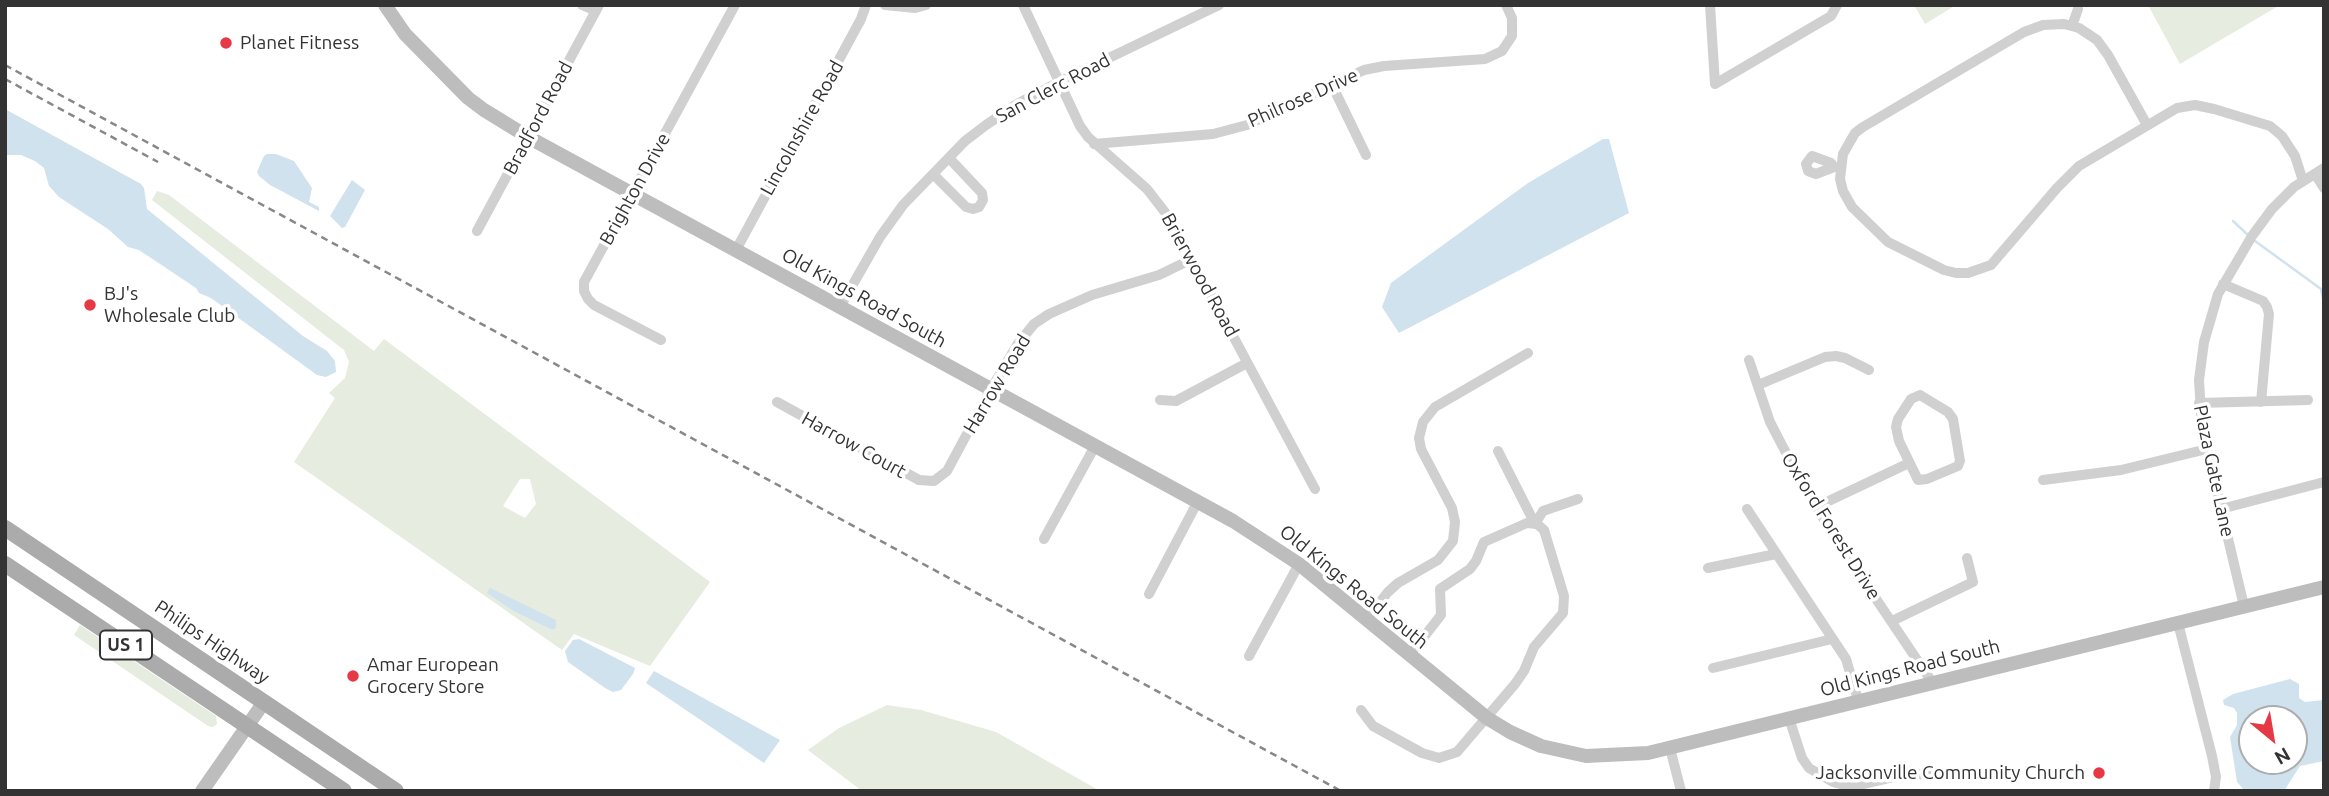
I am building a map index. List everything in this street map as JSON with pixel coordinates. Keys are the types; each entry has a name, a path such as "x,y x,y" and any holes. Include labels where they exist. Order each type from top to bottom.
{"main road":[{"name":"Philips Highway","path":"5,528 396,791"},
{"path":"39,586 57,563"},
{"name":"US 1","path":"5,564 344,791"}],"street":[{"name":"Old Kings Road South","path":"385,5 405,34 468,98 484,110 528,137 1198,501 1261,538 1299,564 1487,718 1533,743 1586,756 1630,755 1670,748 2324,587"},
{"path":"583,5 597,8"},
{"name":"Brighton Drive","path":"661,340 594,304 584,291 584,282 735,5"},
{"name":"Lincolnshire Road","path":"736,250 861,19 866,5"},
{"path":"885,5 915,8 926,5"},
{"name":"Brierwood Road","path":"1023,5 1080,126 1094,144 1147,189 1162,206 1315,489"},
{"name":"San Clerc Road","path":"840,307 880,237 903,205 986,125 1017,104 1059,82 1219,5"},
{"name":"Philrose Drive","path":"1094,144 1213,134 1229,130 1247,125 1332,85 1384,65 1485,59 1502,51 1507,44 1513,27 1506,5"},
{"path":"1710,5 1715,84 1831,16 1837,7"},
{"name":"Bradford Road","path":"477,231 597,8"},
{"path":"2072,26 2078,9"},
{"path":"2147,125 2101,45 2090,34 2072,26 2055,23 2032,28 1868,123 1855,133 1837,168 1848,202 1859,216 1888,242 1944,270 1956,273 1968,273 1991,265 2079,166 2172,110 2195,105 2270,126 2282,136 2295,156 2303,181"},
{"path":"1332,85 1366,155"},
{"path":"933,174 966,207 973,209 979,206 984,200 982,193 949,158"},
{"path":"2320,171 2324,188"},
{"name":"Plaza Gate Lane","path":"2244,606 2202,429 2199,380 2204,342 2213,306 2252,236 2272,209 2303,181 2320,171"},
{"name":"Harrow Road","path":"933,481 947,471 1017,345 1034,324 1049,314 1092,295 1159,275 1192,258"},
{"path":"2223,284 2263,301 2267,307 2269,314 2261,402"},
{"path":"1366,620 1388,592 1438,559 1453,541 1455,522 1452,508 1421,449 1420,429 1428,413 1528,353"},
{"path":"1758,385 1825,357 1845,358 1869,370"},
{"name":"Oxford Forest Drive","path":"1749,360 1770,422 1816,507 1932,682"},
{"path":"1160,400 1176,401 1247,363"},
{"path":"1920,395 1948,412 1953,419 1960,461 1958,466 1918,480 1909,463 1896,433 1898,419 1911,399 1920,395"},
{"path":"2199,403 2308,400"},
{"name":"Harrow Court","path":"777,402 919,480 933,481"},
{"path":"1044,539 1095,446"},
{"path":"2043,480 2121,470 2207,449"},
{"path":"1498,451 1535,524"},
{"path":"1816,507 1909,463"},
{"path":"2221,509 2324,482"},
{"path":"1535,524 1543,511 1578,499"},
{"path":"1149,594 1198,501"},
{"path":"1747,509 1846,659 1858,701"},
{"path":"1362,710 1373,726 1422,753 1439,758 1457,752 1520,678 1534,647 1563,613 1565,603 1544,530 1535,524 1527,523 1484,542 1470,569 1443,585 1439,594 1441,615 1409,656"},
{"path":"1708,568 1776,554"},
{"path":"1892,621 1973,582 1967,558"},
{"path":"1248,656 1299,564"},
{"path":"2178,623 2212,756 2216,777 2214,791"},
{"path":"1713,668 1832,639"},
{"path":"202,791 264,702"},
{"path":"1789,718 1802,758 1809,768 1833,782 1847,786 1910,773 1936,776"},
{"path":"1670,748 1681,791"}],"shaded area":[{"path":"1914,5 1956,5 1925,24"},
{"path":"2148,5 2280,5 2180,64"},
{"path":"157,191 169,195 374,351 384,339 710,582 650,666 574,634 562,650 294,462 335,398 329,393 345,378 349,362 344,350 152,200","holes":["520,479 530,479 536,504 525,518 503,506","490,589 555,620 556,627 552,630 513,611 488,593"]},
{"path":"80,625 216,716 217,724 208,726 74,635"},
{"path":"887,705 921,710 996,732 1100,791 862,791 808,750 839,728"}],"water":[{"path":"5,109 141,184 147,209 303,336 327,351 335,361 336,372 326,377 317,375 211,298 199,293 196,288 139,250 128,247 108,229 59,197 49,186 44,168 35,161 21,155 5,155"},
{"path":"1603,139 1609,139 1629,213 1399,333 1382,307 1391,283 1528,183"},
{"path":"267,154 276,154 294,161 312,188 309,202 319,207 319,211 270,185 259,176 257,172"},
{"path":"352,180 365,190 342,228 330,216"},
{"path":"490,588 556,620 556,628 552,630 513,611 487,593"},
{"path":"579,639 635,668 621,690 613,692 605,688 568,662 565,651 573,640"},
{"path":"654,671 780,740 764,763 646,683"},
{"path":"2290,679 2299,684 2299,698 2305,702 2324,700 2324,761 2308,764 2308,705 2238,705 2238,775 2294,775 2284,791 2245,791 2237,782 2230,737 2237,725 2237,713 2234,708 2224,705 2223,700 2233,694"}],"waterway":[{"path":"2233,221 2248,235"},
{"path":"2255,241 2321,289 2324,303"}],"railway":[{"path":"5,65 1341,791"},
{"path":"5,79 158,162"}],"place":[{"name":"Planet Fitness","path":"226,43"},
{"name":"BJ's Wholesale Club","path":"90,305"},
{"name":"Amar European Grocery Store","path":"353,676"},
{"name":"Jacksonville Community Church","path":"2099,773"}]}
